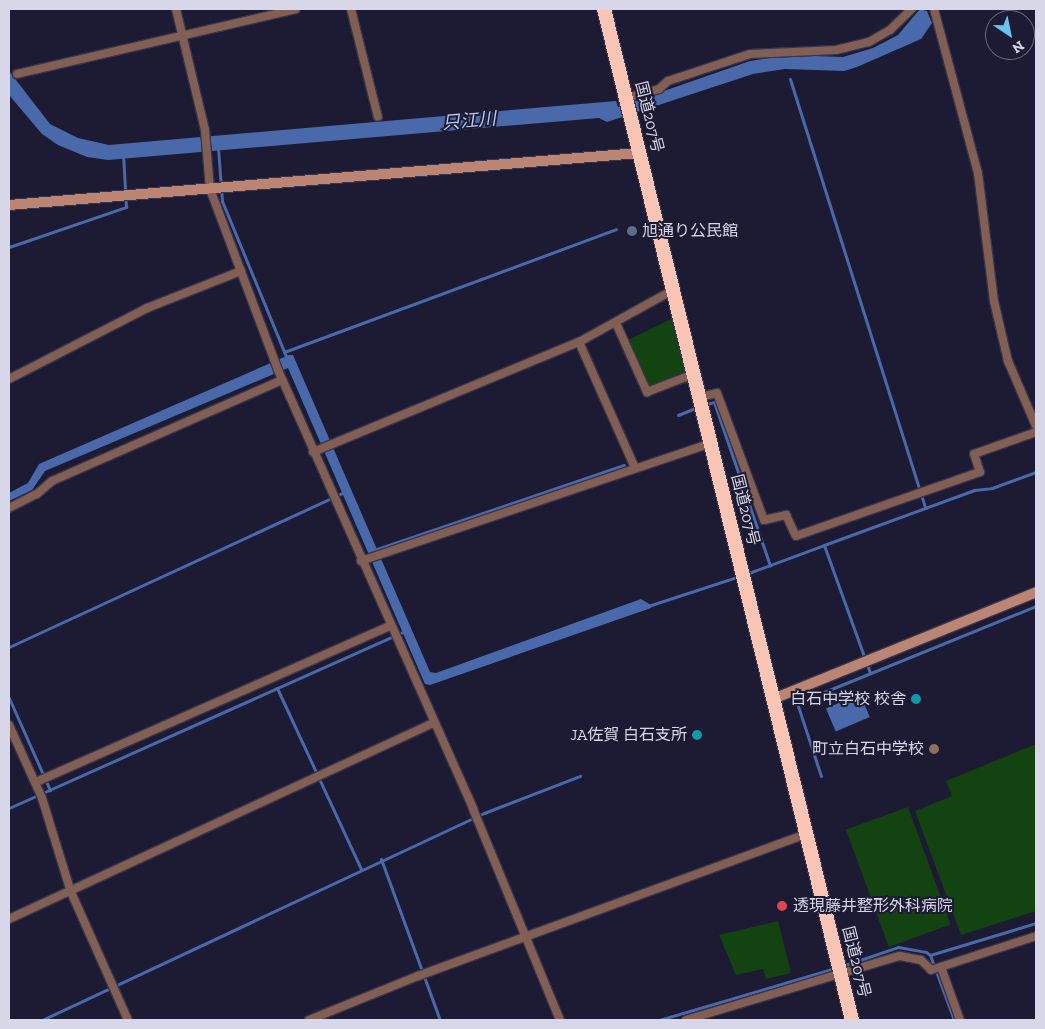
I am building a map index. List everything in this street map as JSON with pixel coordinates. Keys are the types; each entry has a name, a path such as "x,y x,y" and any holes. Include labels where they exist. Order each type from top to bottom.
{"highway":[{"name":"国道207号","path":"604,9 852,1020"}],"street":[{"path":"176,9 205,130 208,156 241,271 277,367 333,498 364,560 392,632 476,816 560,1020"},
{"path":"17,74 296,9"},
{"path":"351,9 378,117"},
{"path":"626,98 659,89 668,81 750,54 836,50 869,42 890,30 912,9"},
{"path":"935,12 978,173 994,301 1006,352 1036,426"},
{"path":"9,205 640,153"},
{"path":"9,379 147,308 241,271"},
{"path":"313,452 579,342 673,290"},
{"path":"616,323 647,392 694,374"},
{"path":"579,342 634,468"},
{"path":"9,508 37,494 52,481 282,380"},
{"path":"701,402 717,393 764,520 786,515 796,536 980,472 974,454 1036,432"},
{"path":"364,560 711,442"},
{"path":"773,698 1036,592"},
{"path":"42,780 392,632"},
{"path":"9,919 318,778 433,723"},
{"path":"9,724 12,738 42,780 40,794 71,892 112,988 128,1020"},
{"path":"309,1020 422,975 806,834"},
{"path":"937,968 1036,936"},
{"path":"686,1020 840,970 900,956 921,960 937,968 960,1020"}],"green space":[{"path":"673,318 686,371 649,386 628,340"},
{"path":"1036,744 1036,911 961,935 915,811 952,796 946,781"},
{"path":"908,807 951,924 889,947 846,830"},
{"path":"778,921 791,973 766,979 763,969 736,975 719,935"}],"water":[{"name":"只江川","path":"920,9 927,11 932,23 921,39 857,67 844,71 785,69 753,74 607,122 599,118 108,160 87,157 58,145 42,134 9,95 9,71 50,124 78,138 109,145 616,101 618,107 750,61 786,55 843,57 873,48 898,35"},
{"path":"289,355 293,355 430,672 436,673 641,599 651,605 651,608 430,685 425,684 288,368 45,471 32,490 9,501 9,493 28,483 39,464"},
{"path":"860,694 870,717 836,731 826,708"}],"waterway":[{"path":"790,79 925,508"},
{"path":"218,148 222,201 287,359"},
{"path":"9,247 126,207 123,154"},
{"path":"284,352 616,229"},
{"path":"704,405 714,402 770,566"},
{"path":"678,415 698,407"},
{"path":"374,550 624,465"},
{"path":"870,673 824,545 974,490 992,488 1036,472"},
{"path":"9,647 346,491"},
{"path":"746,574 824,545"},
{"path":"648,606 740,576"},
{"path":"821,776 797,703 1036,606"},
{"path":"9,808 405,631"},
{"path":"277,688 361,869"},
{"path":"9,698 50,790"},
{"path":"42,1020 484,813 580,776"},
{"path":"381,859 440,1020"},
{"path":"930,955 1036,923"},
{"path":"842,966 898,947 926,952 930,955 954,1020"},
{"path":"659,1020 836,968"}],"place":[{"name":"旭通り公民館","path":"632,231"},
{"name":"白石中学校 校舎","path":"916,699"},
{"name":"JA佐賀 白石支所","path":"697,735"},
{"name":"町立白石中学校","path":"934,749"},
{"name":"透現藤井整形外科病院","path":"782,906"}]}
